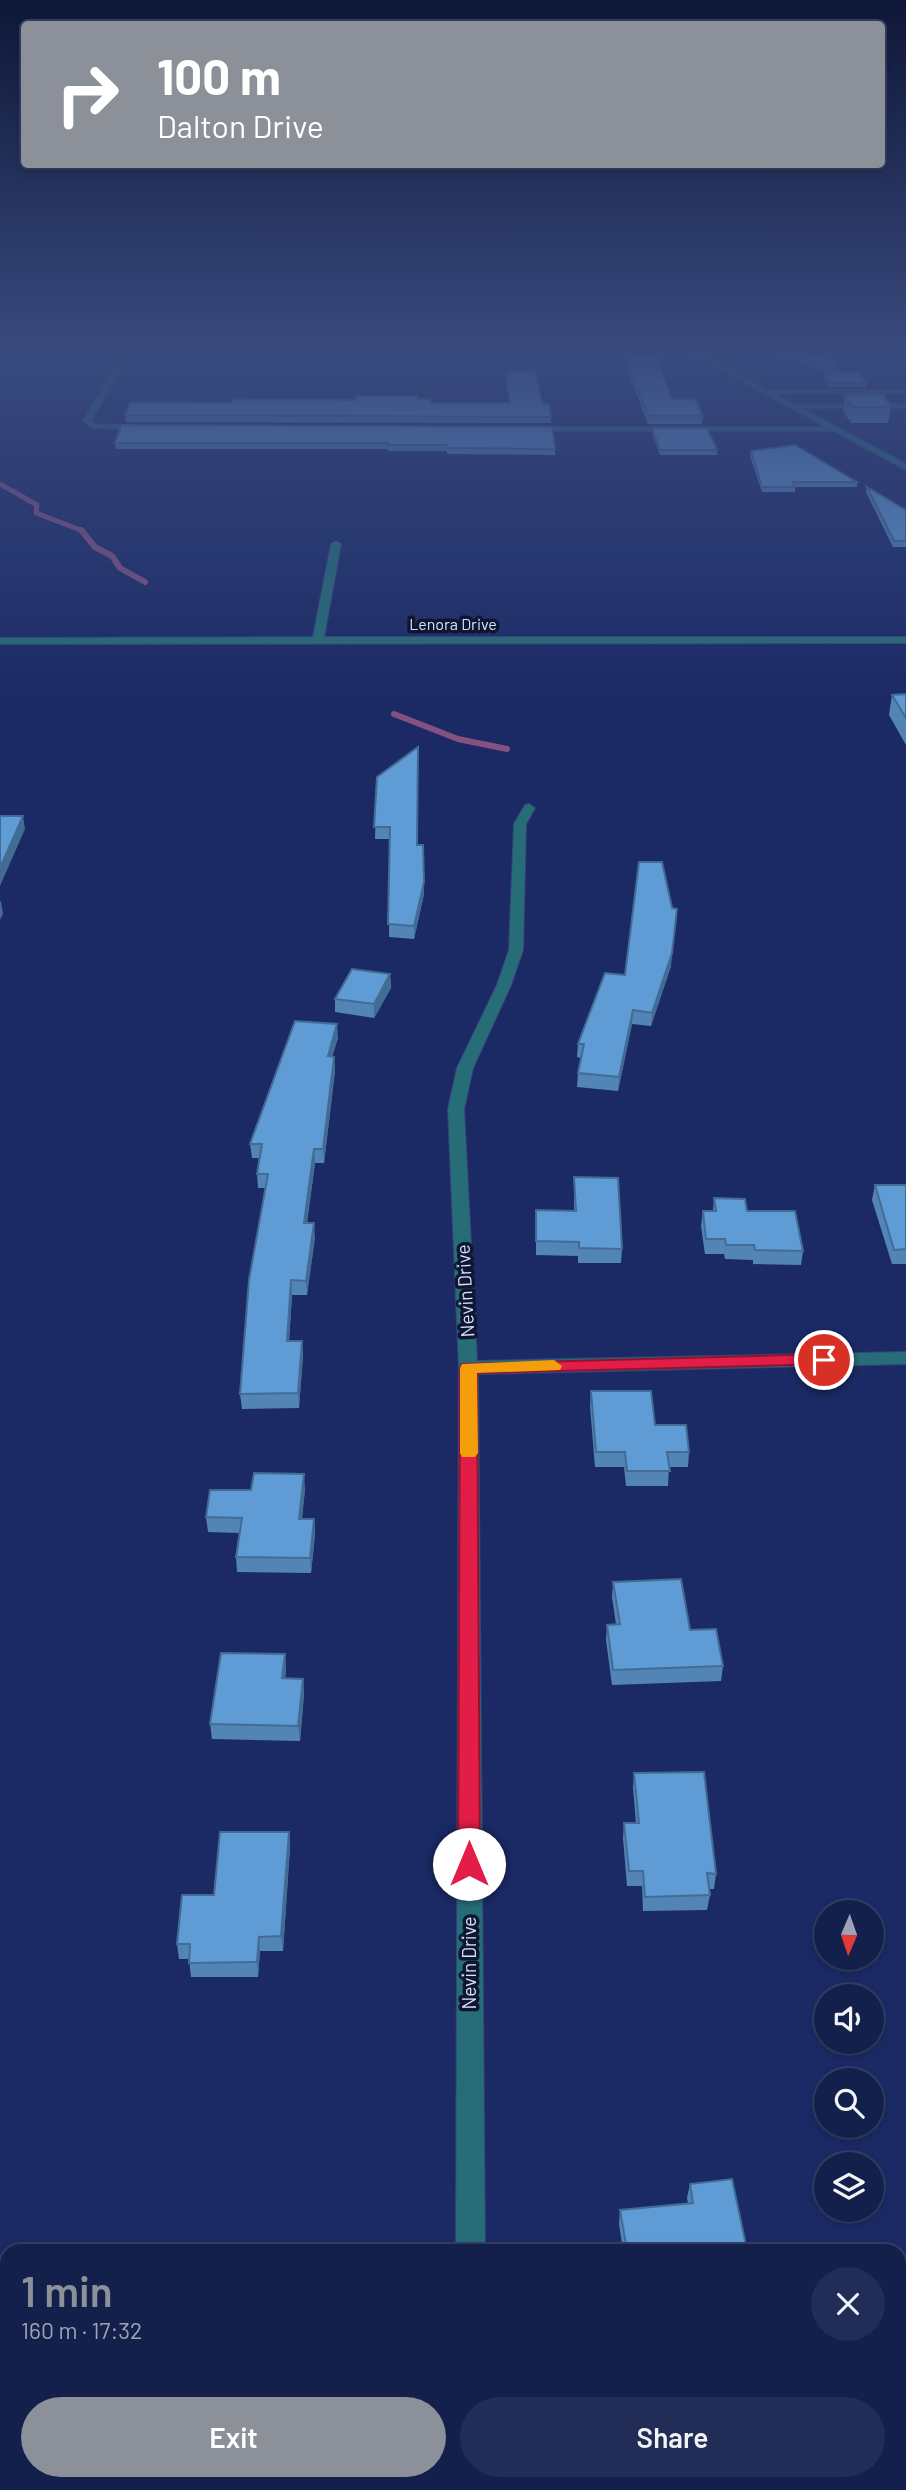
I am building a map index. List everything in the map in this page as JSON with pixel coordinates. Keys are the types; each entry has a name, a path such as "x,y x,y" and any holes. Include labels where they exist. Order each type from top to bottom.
{"street":[{"path":"318,640 336,544"},
{"name":"Lenora Drive","path":"0,642 906,640"},
{"name":"Nevin Drive","path":"470,2244 468,1368 456,1109 465,1068 504,985 516,950 520,824 529,808"},
{"path":"468,1368 906,1358"}],"building":[{"path":"757,470 837,470 857,482 793,482 795,487 762,487"},
{"path":"867,487 906,510 906,541 894,541"},
{"path":"906,694 906,718 892,695"},
{"path":"418,747 417,845 423,845 424,882 414,926 388,924 390,827 374,827 377,777"},
{"path":"0,816 23,816 0,868"},
{"path":"639,862 662,862 672,908 677,909 672,953 652,1013 633,1010 619,1077 578,1073 584,1044 578,1044 605,973 625,975"},
{"path":"352,969 390,974 374,1004 335,999"},
{"path":"295,1021 337,1024 328,1056 334,1057 323,1149 314,1149 304,1223 314,1223 306,1281 291,1280 287,1341 302,1341 298,1393 240,1394 249,1280 268,1174 257,1174 262,1144 250,1144"},
{"path":"574,1177 618,1178 622,1249 579,1248 579,1242 536,1241 536,1210 576,1211"},
{"path":"875,1185 906,1185 906,1249 894,1250"},
{"path":"714,1198 745,1199 747,1211 795,1211 803,1251 755,1250 754,1245 726,1245 725,1239 706,1239 703,1211 716,1211"},
{"path":"591,1391 651,1391 655,1425 686,1425 689,1452 667,1452 670,1471 627,1471 625,1452 596,1452"},
{"path":"254,1473 304,1474 299,1519 314,1519 310,1558 236,1557 242,1518 206,1517 210,1490 251,1490"},
{"path":"681,1579 690,1630 716,1629 723,1666 613,1670 607,1625 620,1624 613,1582"},
{"path":"221,1653 285,1654 282,1678 303,1679 298,1726 210,1724"},
{"path":"704,1772 716,1874 707,1873 710,1895 645,1897 643,1871 629,1871 624,1823 639,1823 634,1773"},
{"path":"220,1832 289,1832 281,1936 259,1937 257,1962 189,1963 190,1944 177,1944 182,1895 214,1895"},
{"path":"732,2179 746,2244 626,2244 620,2210 693,2203 690,2184"}],"waterway":[{"path":"0,484 37,505 36,513 81,530"},
{"path":"81,530 95,547 112,556 120,568 145,582"},
{"path":"394,714 458,739 507,749"}],"slow traffic":[{"path":"469,1453 468,1368 554,1366"}],"route":[{"path":"469,1864 468,1368 824,1360"}]}
